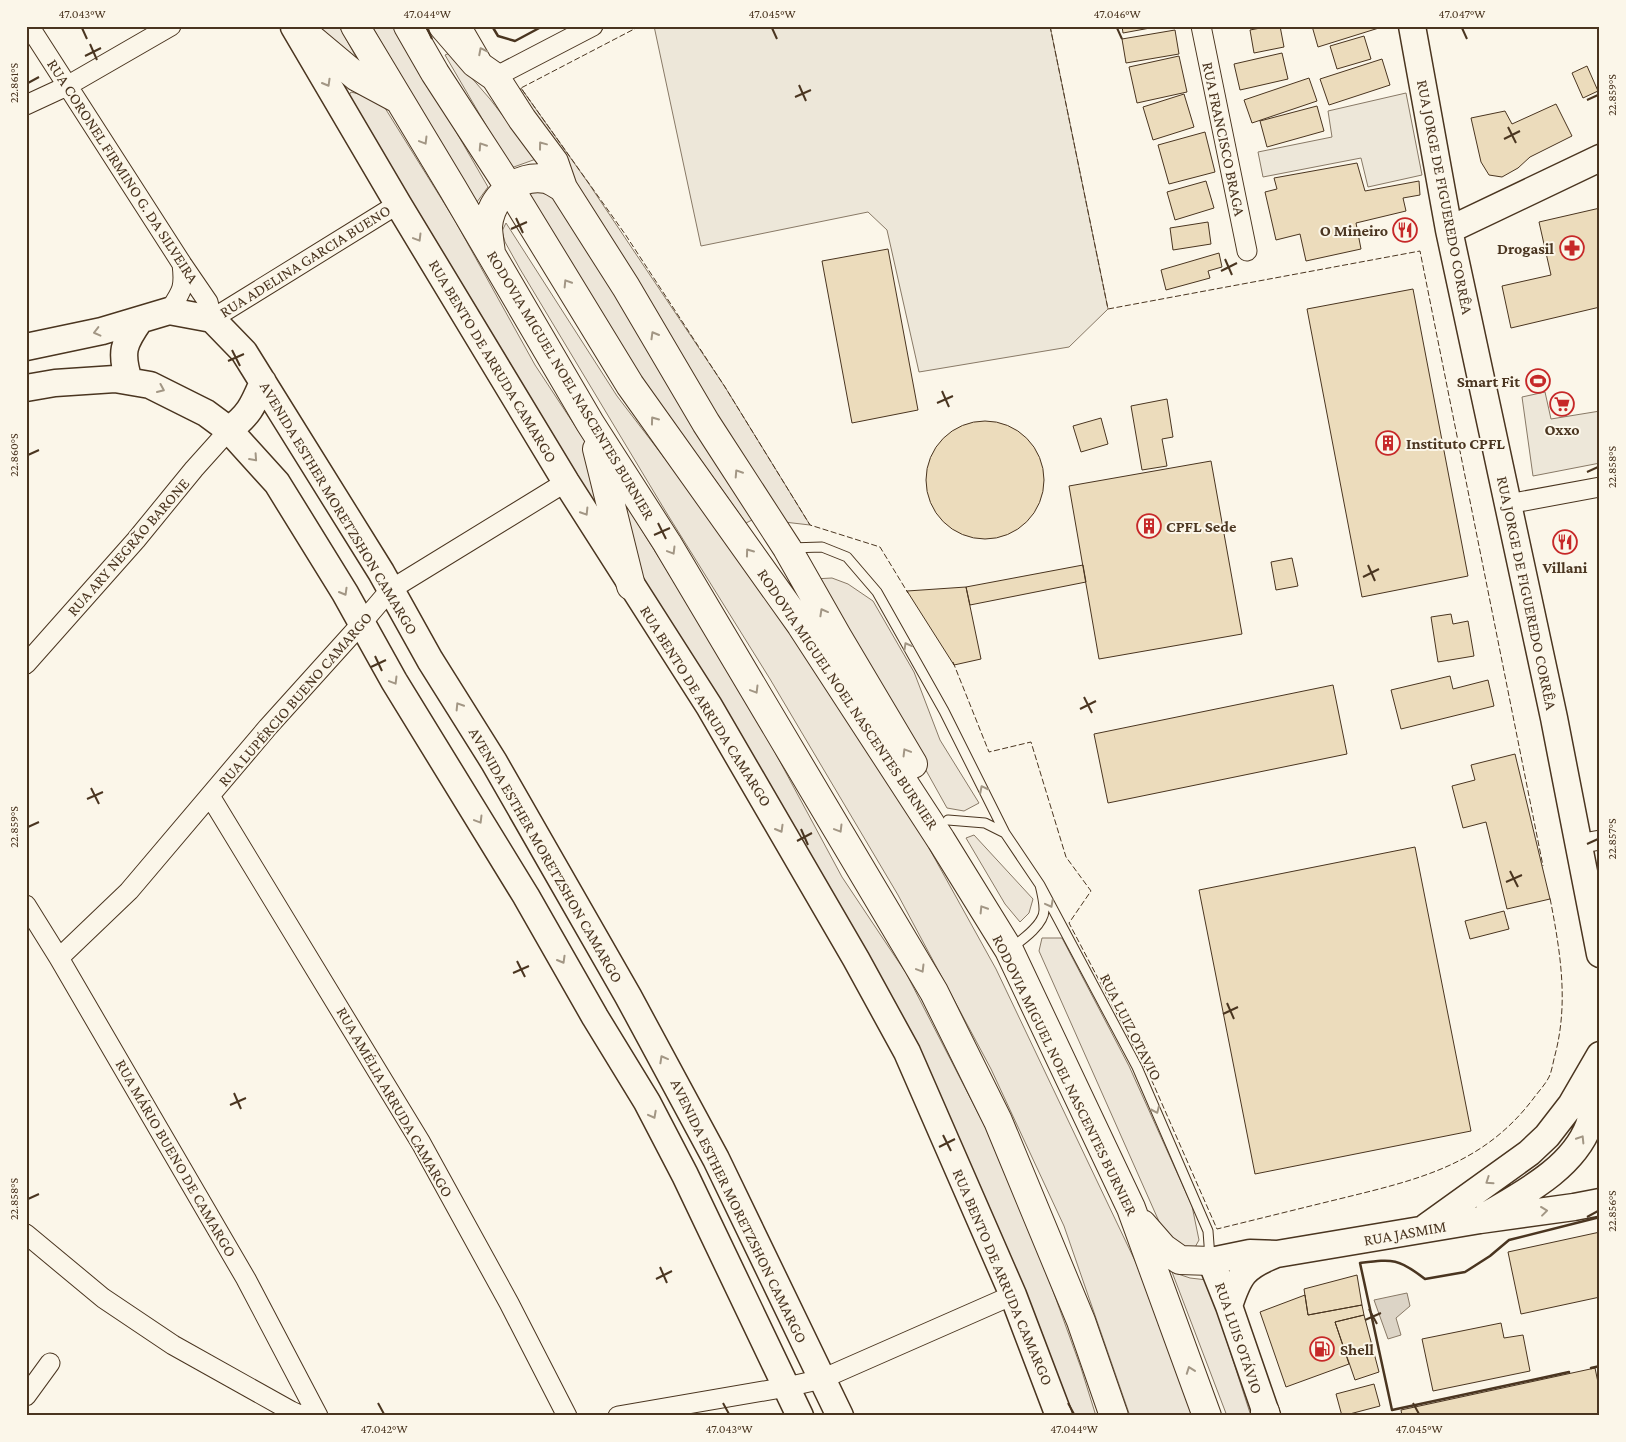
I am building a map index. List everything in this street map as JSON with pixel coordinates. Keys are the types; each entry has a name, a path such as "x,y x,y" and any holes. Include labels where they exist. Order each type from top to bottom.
{"highway":[{"path":"294,26 357,77 399,100"},
{"name":"RODOVIA MIGUEL NOEL NASCENTES BURNIER","path":"355,26 590,423 672,551 934,992 998,1121 1082,1321 1114,1416"},
{"name":"RODOVIA MIGUEL NOEL NASCENTES BURNIER","path":"408,26 435,73 509,187 630,385 944,830 1009,950 1130,1208 1207,1416"},
{"path":"443,26 475,63 495,77 522,119 554,162 563,188 626,286 706,423 787,548 944,830"},
{"path":"492,255 488,226 498,199 509,187 524,180 547,179 563,188"},
{"path":"590,423 631,586"},
{"path":"1130,1208 1162,1248 1180,1260 1211,1261"}],"main road":[{"name":"RUA BENTO DE ARRUDA CAMARGO","path":"294,26 398,204 566,482 709,706 898,1035 1013,1295 1060,1416"},
{"name":"RUA JORGE DE FIGUEREDO CORRÊA","path":"1412,26 1449,230 1554,718 1589,842 1600,954"},
{"path":"1449,230 1600,158"},
{"path":"26,347 102,331 170,311 212,318"},
{"name":"AVENIDA ESTHER MORETZSHON CAMARGO","path":"212,318 244,352 263,382 376,564 430,660 503,778 655,1044 716,1159 840,1416"},
{"path":"129,381 124,351 127,338 140,320"},
{"name":"AVENIDA ESTHER MORETZSHON CAMARGO","path":"26,388 55,383 115,379 150,385 206,413 229,430 277,483 345,593 394,681 521,888 595,1017 647,1102 686,1175 800,1416"},
{"path":"229,430 244,419 253,407 263,382"},
{"path":"1422,1230 1529,1153 1547,1136 1571,1105 1600,1055"},
{"path":"1480,1220 1548,1176 1582,1140 1595,1102 1600,1065"},
{"path":"1529,1153 1574,1207"},
{"name":"RUA JASMIM","path":"1211,1261 1250,1253 1278,1254 1600,1202"},
{"path":"1229,1306 1236,1284 1242,1275 1257,1263 1278,1254"},
{"name":"RUA LUIS OTÁVIO","path":"1211,1261 1229,1306 1266,1415"}],"street":[{"name":"RUA CORONEL FIRMINO G. DA SILVEIRA","path":"29,26 208,302 212,318"},
{"path":"26,105 67,86 171,26"},
{"path":"495,77 593,26"},
{"name":"RUA FRANCISCO BRAGA","path":"1201,26 1246,251"},
{"name":"RUA ADELINA GARCIA BUENO","path":"212,318 398,204"},
{"path":"170,311 180,294 184,282 182,264"},
{"name":"RUA ARY NEGRÃO BARONE","path":"26,664 136,540 194,469 229,430"},
{"name":"RUA LUPÉRCIO BUENO CAMARGO","path":"59,958 130,891 268,727 390,590 566,482"},
{"path":"1508,504 1600,487"},
{"name":"RUA AMÉLIA ARRUDA CAMARGO","path":"210,796 421,1143 509,1303 567,1416"},
{"name":"RUA MÁRIO BUENO DE CAMARGO","path":"26,905 59,958 246,1280 318,1416"},
{"path":"26,1234 103,1298 173,1345 302,1416"},
{"path":"618,1416 787,1387 822,1379 1013,1295"},
{"path":"26,1396 50,1363"}],"lane":[{"path":"467,26 495,77"},
{"name":"RUA LUIZ OTAVIO","path":"787,548 822,547 847,557 877,592 944,711 1005,833 1040,885 1137,1067 1208,1231 1211,1261"},
{"path":"944,830 985,823 1005,833"},
{"path":"1009,950 1030,933 1042,919 1045,910 1040,885"}],"shaded area":[{"path":"315,26 339,26 356,57 349,60"},
{"path":"372,26 395,26 488,187 477,202 408,89"},
{"path":"654,26 1050,26 1108,309 1069,347 919,372 887,230 868,212 701,246"},
{"path":"450,53 490,99 536,159 511,168 445,55"},
{"path":"521,88 589,184 725,387 810,525 784,522 518,101"},
{"path":"351,92 366,96 385,108 454,219 535,365 585,441 600,484 611,529 578,483 347,98"},
{"path":"1406,93 1422,175 1368,187 1361,158 1263,177 1258,152 1332,137 1328,111"},
{"path":"532,190 547,191 562,202 754,519 746,523 650,394 528,197"},
{"path":"506,223 617,396 698,502 809,656 904,803 996,969 1137,1265 1193,1416 1130,1416 1064,1226 991,1069 898,895 770,679 666,512 520,269 505,242 502,231"},
{"path":"1545,392 1551,419 1600,411 1600,463 1533,476 1522,397"},
{"path":"623,500 742,691 842,877 906,973 995,1146 1040,1255 1081,1368 1096,1416 1071,1416 970,1165 644,585"},
{"path":"832,578 848,584 873,601 914,672 940,740 979,803 964,811 947,808 889,704 813,579"},
{"path":"974,835 1033,899 1029,913 1020,922 1005,904 966,838"},
{"path":"1042,938 1062,938 1129,1066 1192,1206 1199,1240 1194,1249 1180,1250 1165,1235 1039,951"},
{"path":"1172,1272 1190,1278 1207,1280 1251,1416 1227,1416"},
{"path":"1407,1293 1410,1306 1396,1318 1401,1335 1388,1339 1374,1300"}],"building":[{"path":"1122,26 1161,26 1123,33"},
{"path":"1280,26 1284,47 1254,53 1250,30"},
{"path":"1312,26 1382,26 1382,27 1318,47"},
{"path":"1175,30 1179,54 1126,63 1122,39"},
{"path":"1364,36 1371,59 1337,69 1330,46"},
{"path":"1282,53 1288,79 1240,90 1234,64"},
{"path":"1179,56 1187,92 1137,103 1129,67"},
{"path":"1382,59 1390,85 1329,105 1320,79"},
{"path":"1587,66 1598,91 1583,98 1572,73"},
{"path":"1309,78 1317,101 1252,123 1244,100"},
{"path":"1184,94 1194,127 1153,140 1143,107"},
{"path":"1556,104 1572,136 1530,157 1518,168 1502,177 1489,175 1481,162 1471,118 1505,111 1512,124"},
{"path":"1317,106 1324,131 1267,147 1260,121"},
{"path":"1205,132 1215,172 1169,184 1158,145"},
{"path":"1357,163 1365,191 1419,181 1420,195 1403,198 1406,211 1356,223 1361,249 1306,261 1300,234 1276,240 1265,192 1277,189 1274,178"},
{"path":"1206,181 1214,208 1175,220 1167,192"},
{"name":"Drogasil","path":"1600,208 1600,307 1511,328 1502,286 1551,275 1539,222"},
{"path":"1208,222 1211,244 1173,250 1170,228"},
{"path":"888,249 918,410 852,423 822,261"},
{"path":"1219,253 1222,267 1208,271 1210,278 1166,290 1161,270"},
{"name":"Instituto CPFL","path":"1413,289 1468,576 1362,597 1307,309"},
{"path":"1167,399 1173,437 1162,439 1167,466 1142,470 1131,406"},
{"path":"1101,418 1108,444 1081,452 1073,426"},
{"path":"985,421 1008,425 1027,438 1040,457 1044,480 1040,503 1027,522 1008,535 985,539 962,535 943,522 930,503 926,480 930,457 943,438 962,425"},
{"name":"CPFL Sede","path":"1211,461 1242,634 1099,659 1069,486"},
{"path":"1292,558 1298,586 1276,590 1271,562"},
{"path":"1083,565 1086,582 970,605 966,587"},
{"path":"966,587 981,659 954,665 907,591"},
{"path":"1451,614 1453,624 1468,621 1474,656 1438,662 1431,617"},
{"path":"1450,676 1453,689 1488,680 1494,706 1401,729 1391,690"},
{"path":"1333,685 1347,754 1108,803 1094,734"},
{"path":"1515,754 1550,899 1507,909 1486,822 1463,828 1452,786 1475,780 1471,765"},
{"path":"1415,847 1471,1131 1255,1174 1199,890"},
{"path":"1504,911 1509,929 1470,939 1465,921"},
{"path":"1600,1232 1600,1297 1521,1314 1508,1252"},
{"path":"1357,1275 1362,1305 1308,1315 1304,1289"},
{"path":"1305,1295 1308,1315 1362,1305 1364,1315 1335,1322 1349,1364 1286,1387 1260,1312"},
{"path":"1364,1315 1379,1372 1355,1380 1335,1322"},
{"path":"1501,1323 1504,1338 1523,1335 1530,1371 1433,1391 1422,1339"},
{"path":"1595,1368 1600,1392 1600,1416 1402,1416 1401,1410"},
{"path":"1374,1384 1380,1406 1342,1416 1336,1394"}],"fence":[{"path":"640,26 521,88 625,234 725,387 810,525 880,547 908,593"},
{"path":"1050,26 1108,309 1420,251 1543,866"},
{"path":"953,662 989,752 1031,742 1066,857 1091,891 1069,923 1152,1081 1217,1229 1421,1177 1470,1155 1513,1122 1549,1077 1559,1035 1562,1015 1562,976 1550,898"}],"wall":[{"path":"492,26 498,36 515,41 543,26"},
{"path":"1569,1372 1392,1410 1360,1263 1395,1262 1408,1267 1425,1279 1465,1272 1490,1256 1509,1240 1600,1217"},
{"path":"1591,1368 1600,1366"}],"place":[{"name":"O Mineiro","path":"1405,230"},
{"name":"Drogasil","path":"1572,248"},
{"name":"Smart Fit","path":"1538,381"},
{"name":"Oxxo","path":"1562,404"},
{"name":"Instituto CPFL","path":"1388,443"},
{"name":"CPFL Sede","path":"1149,526"},
{"name":"Villani","path":"1565,542"},
{"name":"Shell","path":"1322,1349"}]}
